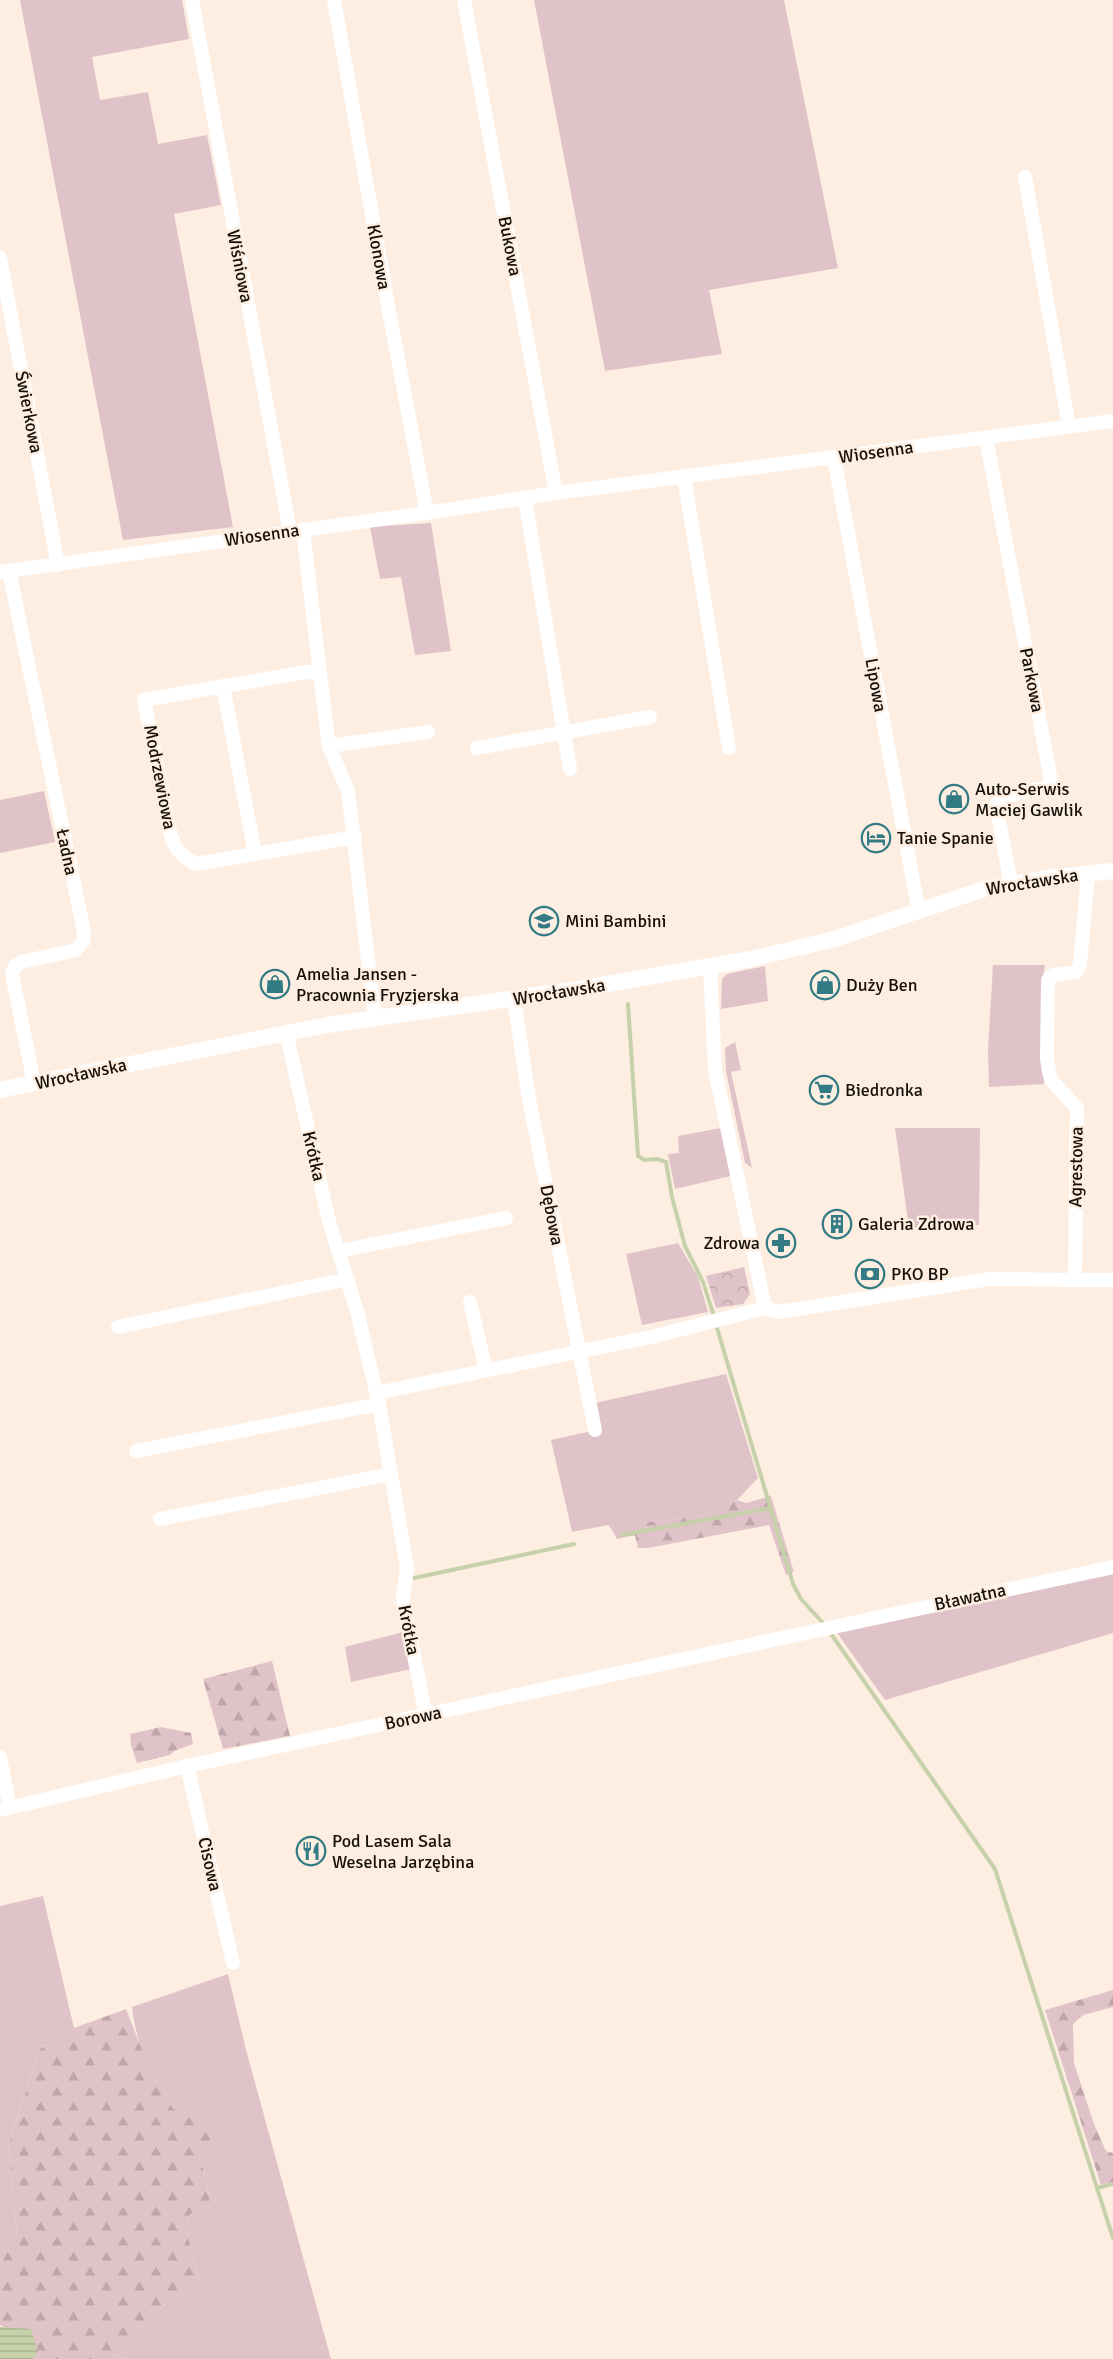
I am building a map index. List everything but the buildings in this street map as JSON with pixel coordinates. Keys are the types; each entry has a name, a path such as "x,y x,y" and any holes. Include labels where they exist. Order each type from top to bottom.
{"street":[{"name":"Wiśniowa","path":"192,0 296,530"},
{"name":"Klonowa","path":"334,0 389,311 428,513"},
{"name":"Bukowa","path":"464,0 556,493"},
{"path":"1025,177 1069,426"},
{"name":"Świerkowa","path":"0,258 58,565"},
{"name":"Wiosenna","path":"5,572 556,493 1113,421"},
{"name":"Parkowa","path":"986,438 1051,780 1048,787 1007,796 1000,799 996,805 1011,884"},
{"name":"Lipowa","path":"834,458 919,912"},
{"path":"684,477 729,747"},
{"path":"525,499 570,769"},
{"path":"296,530 320,673 329,746 348,791 375,1018"},
{"name":"Ładna","path":"5,572 84,932 83,942 76,950 21,962 15,966 12,974 34,1083"},
{"name":"Modrzewiowa","path":"320,673 306,672 144,700 173,845 183,856 196,864 355,837"},
{"path":"223,686 255,854"},
{"path":"477,748 650,717"},
{"path":"329,746 428,732"},
{"name":"Wrocławska","path":"0,1090 286,1032 514,999 710,967 795,950 835,939 967,894 1011,884 1088,873 1113,872"},
{"name":"Agrestowa","path":"1075,1280 1077,1108 1052,1081 1049,1072 1047,1058 1048,980 1053,975 1076,972 1080,964 1088,873"},
{"path":"710,967 715,1070 765,1308"},
{"name":"Dębowa","path":"514,999 529,1099 595,1430"},
{"name":"Krótka","path":"286,1032 315,1164 348,1279 377,1398 407,1568 404,1606 426,1716"},
{"path":"339,1251 506,1218"},
{"path":"118,1327 348,1279"},
{"path":"136,1451 377,1398 486,1370 580,1353 765,1308 779,1312 989,1279 1113,1280"},
{"path":"470,1302 486,1370"},
{"path":"160,1519 391,1474"},
{"name":"Bławatna","path":"827,1628 1113,1567"},
{"name":"Borowa","path":"5,1809 187,1766 827,1628"},
{"path":"0,1757 5,1809"},
{"name":"Cisowa","path":"187,1766 233,1963"}],"green space":[{"path":"20,0 182,0 189,39 92,57 100,100 148,92 158,144 207,135 221,205 174,214 233,527 123,540"},
{"path":"534,0 784,0 838,268 709,290 722,354 605,371"},
{"path":"431,523 451,651 415,655 401,577 380,579 370,527"},
{"path":"44,791 55,842 0,853 0,800"},
{"path":"993,965 1045,965 1042,983 1044,1084 989,1087 988,1050"},
{"path":"765,966 768,1001 721,1009 722,979 727,974"},
{"path":"735,1042 741,1070 731,1072 752,1168 745,1163 726,1071 725,1048"},
{"path":"721,1128 731,1176 675,1189 668,1154 679,1153 678,1136"},
{"path":"895,1128 980,1128 979,1225 909,1228"},
{"path":"678,1243 698,1277 708,1312 642,1325 626,1254"},
{"path":"744,1267 750,1294 743,1304 716,1308 706,1276"},
{"path":"726,1374 758,1478 737,1500 707,1515 610,1527 608,1525 572,1532 551,1440 592,1431 595,1403"},
{"path":"771,1496 794,1572 786,1575 769,1525 648,1548 638,1548 635,1535 617,1539 610,1527 707,1515 737,1500 746,1503"},
{"path":"1113,1573 1113,1633 885,1700 835,1630"},
{"path":"403,1632 411,1669 351,1682 345,1647"},
{"path":"272,1661 290,1736 223,1749 203,1679"},
{"path":"161,1727 191,1733 193,1744 174,1751 170,1755 137,1763 130,1734"},
{"path":"43,1896 74,2028 40,2049 8,2146 17,2233 0,2266 0,1906"},
{"path":"228,1974 246,2050 331,2359 117,2359 143,2323 199,2280 186,2229 190,2214 211,2206 201,2158 215,2131 182,2116 165,2100 145,2061 132,2007"},
{"path":"1113,1990 1113,2007 1083,2015 1073,2024 1074,2063 1094,2124 1106,2151 1113,2153 1113,2182 1101,2185 1045,2010"},
{"path":"126,2009 155,2083 174,2110 215,2131 201,2158 211,2206 190,2214 186,2229 199,2280 143,2323 117,2359 24,2359 33,2342 0,2325 0,2266 17,2233 8,2146 40,2049 74,2028"}],"shaded area":[{"path":"0,2327 31,2329 38,2352 33,2359 0,2359"}],"waterway":[{"path":"628,1004 638,1156 644,1160 657,1159 666,1162 672,1197 685,1246 703,1282 713,1313"},
{"path":"717,1328 793,1584 801,1599 823,1623"},
{"path":"621,1535 771,1508"},
{"path":"414,1578 574,1544"},
{"path":"829,1631 995,1869 1113,2238"},
{"path":"1097,2188 1113,2184"}],"place":[{"name":"Auto-Serwis Maciej Gawlik","path":"954,799"},
{"name":"Tanie Spanie","path":"876,838"},
{"name":"Mini Bambini","path":"544,921"},
{"name":"Amelia Jansen - Pracownia Fryzjerska","path":"275,984"},
{"name":"Duży Ben","path":"825,985"},
{"name":"Biedronka","path":"824,1090"},
{"name":"Galeria Zdrowa","path":"837,1224"},
{"name":"Zdrowa","path":"781,1243"},
{"name":"PKO BP","path":"870,1274"},
{"name":"Pod Lasem Sala Weselna Jarzębina","path":"311,1851"}]}
